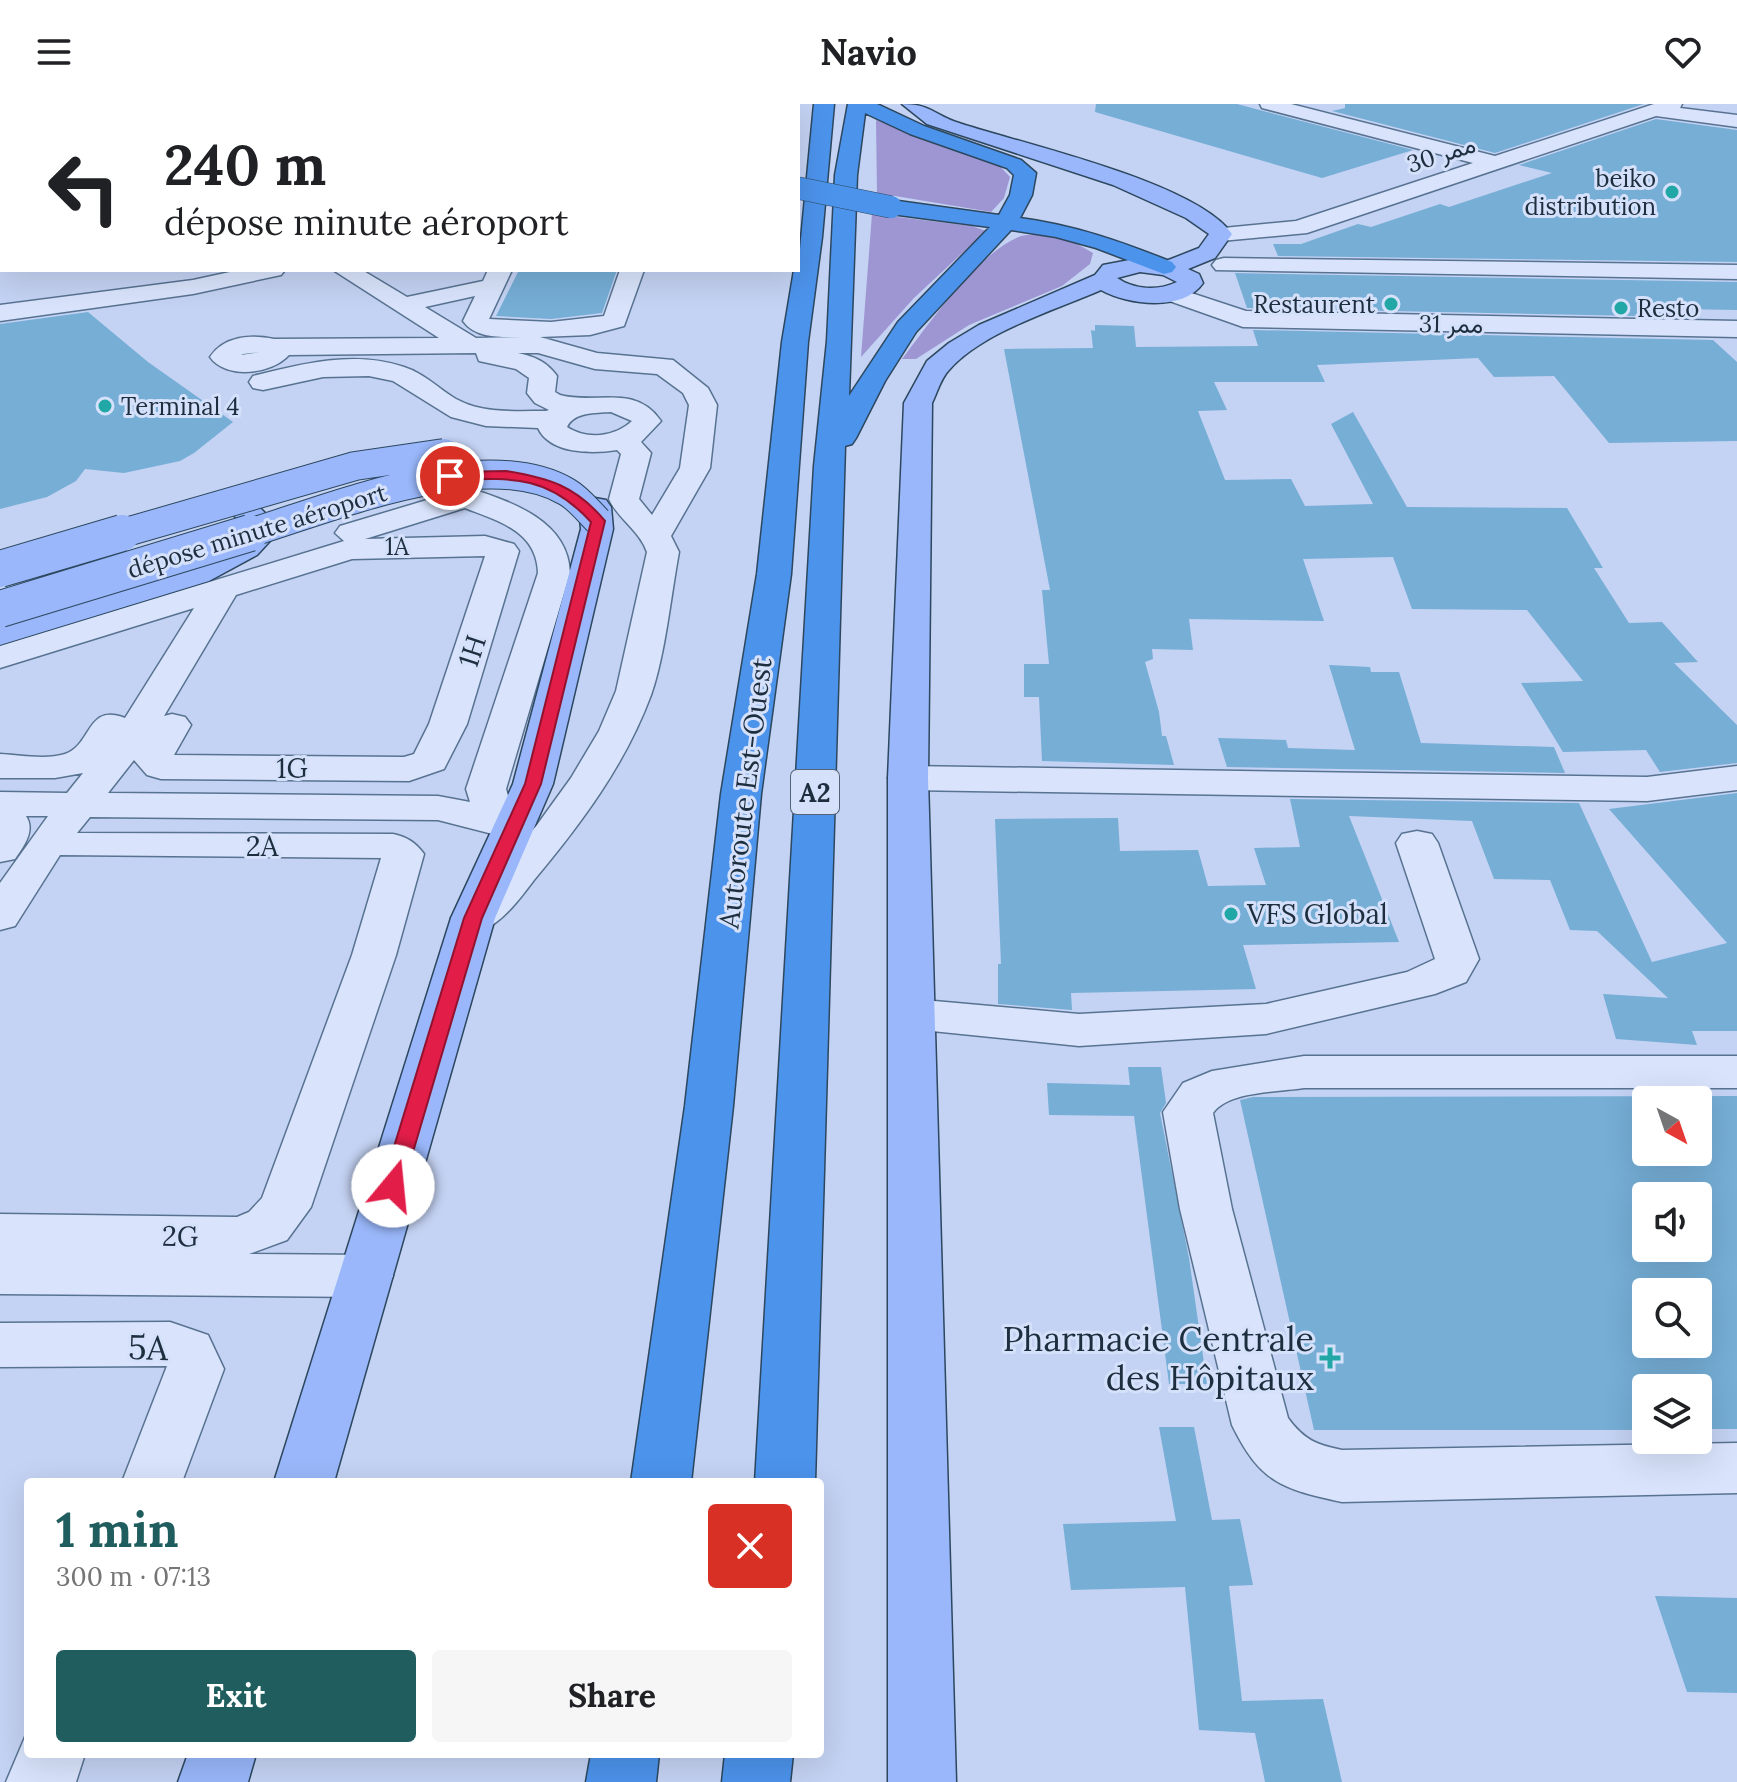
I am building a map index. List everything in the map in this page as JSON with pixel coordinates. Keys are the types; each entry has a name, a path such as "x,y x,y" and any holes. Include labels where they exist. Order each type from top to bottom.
{"highway":[{"path":"829,466 863,390 908,325 934,294 1004,224 1019,201 1025,173 1014,164 837,105"},
{"name":"A2","path":"785,1478 829,466 840,341 846,175 837,105"},
{"name":"Autoroute Est-Ouest","path":"662,1478 709,1106 741,794 774,574 795,342 811,237 837,105"},
{"path":"800,191 889,209 1089,238 1168,276"},
{"path":"1004,224 1052,233 1093,246 1107,256 1108,275"},
{"path":"621,1782 624,1758"},
{"path":"756,1782 759,1758"}],"main road":[{"path":"912,104 934,120 951,127 1086,166 1145,189 1213,224 1221,234 1207,253 1142,294 1046,307"},
{"path":"922,1782 908,778 918,403 936,367 988,330 1046,307 1108,275 1140,265 1168,276"},
{"path":"1108,275 1117,289 1142,294"},
{"name":"dépose minute aéroport","path":"0,569 374,462 472,453 517,458 555,469 582,486 597,514"},
{"name":"dépose minute aéroport","path":"0,609 413,484 468,474 515,476 553,485 597,514"},
{"path":"0,637 197,574 239,553 265,529 236,502"},
{"path":"305,1478 473,918 533,784 597,514"},
{"path":"213,1782 221,1758"}],"street":[{"path":"1269,104 1496,163"},
{"name":"ممر 30","path":"1221,234 1299,228 1664,107"},
{"path":"1664,107 1737,121"},
{"path":"1224,265 1737,272"},
{"path":"1423,267 1460,324"},
{"path":"0,313 193,287 264,272"},
{"path":"352,274 373,272"},
{"path":"496,278 476,321 483,327 597,328 615,321 631,272"},
{"path":"352,274 471,346"},
{"name":"ممر 31","path":"1168,276 1243,319 1735,331"},
{"path":"404,305 464,290 496,278"},
{"path":"431,346 523,362 533,366 543,376 542,397 564,405 633,409 647,421 640,431 622,439 597,443 573,441 552,430 553,420"},
{"path":"274,347 546,346 595,361 659,364 694,388 703,405 695,468 655,536"},
{"path":"263,382 328,368 386,370 404,377 449,406 468,413 553,420 566,411 594,405"},
{"path":"594,405 604,373"},
{"path":"473,918 504,890 571,807 605,756 634,691 663,561 661,544 626,505 624,499 636,453 622,439"},
{"path":"0,569 349,469 400,471 520,519 537,530 548,543 554,557 554,573 486,789 489,803 498,816 512,827"},
{"path":"0,637 468,497"},
{"name":"1A","path":"222,590 358,547 485,546 503,551 495,578"},
{"name":"1H","path":"448,724 495,578"},
{"path":"0,657 222,590"},
{"path":"17,908 40,853 132,737 222,590"},
{"path":"0,766 64,766 78,763 88,756 112,724"},
{"name":"1G","path":"172,725 153,759 161,767 409,769 430,761 448,724"},
{"path":"908,778 1647,789 1737,778"},
{"path":"1,831 76,805 438,808 480,816 512,827"},
{"path":"17,908 69,845 97,825 140,805"},
{"path":"912,1014 1094,1029 1266,1019 1419,984 1450,972 1457,959 1417,843"},
{"name":"2A","path":"69,845 393,846 403,854 389,901"},
{"name":"2G","path":"0,1234 241,1237 268,1226 278,1217 307,1148 389,901"},
{"path":"1737,1072 1304,1072 1229,1083 1200,1095 1188,1112 1206,1209 1261,1425 1277,1453 1306,1469 1342,1476 1737,1468"},
{"path":"0,1273 366,1276"},
{"name":"5A","path":"0,1345 170,1344 189,1351 195,1359 196,1369 158,1465"},
{"path":"41,1782 50,1758"}],"shaded area":[{"path":"876,120 997,163 1010,177 1004,198 991,212 877,193"},
{"path":"872,214 972,226 986,231 914,298 861,357"},
{"path":"1046,235 1072,241 1093,253 1090,264 1062,286 969,325 916,359 902,359 956,290 988,257 1021,236"}],"building":[{"path":"1096,104 1237,104 1413,150 1322,178 1095,112"},
{"path":"1345,104 1644,104 1495,153 1332,111 1345,108"},
{"path":"1656,119 1737,130 1737,262 1278,256 1273,244 1301,244 1358,224 1371,227 1440,204 1449,207 1552,173 1519,165"},
{"path":"518,272 616,272 602,313 551,319 496,316"},
{"path":"1235,273 1737,282 1737,310 1680,309 1689,317 1247,308"},
{"name":"Terminal 4","path":"88,312 148,362 233,422 180,461 124,473 85,469 76,481 47,497 0,509 0,324"},
{"path":"1095,325 1134,326 1136,347 1258,346 1253,330 1713,340 1737,362 1737,441 1609,443 1554,376 1494,377 1478,358 1317,365 1325,382 1214,382 1227,410 1198,411 1225,480 1291,479 1305,506 1373,504 1331,424 1353,412 1407,507 1567,508 1603,568 1594,568 1629,623 1662,622 1698,662 1674,663 1737,725 1737,763 1660,772 1646,750 1563,752 1521,683 1583,681 1527,610 1412,609 1393,557 1303,559 1324,621 1189,619 1193,650 1152,649 1153,659 1145,662 1159,712 1162,736 1166,736 1174,765 1042,761 1039,697 1024,697 1024,664 1049,664 1042,590 1050,590 1004,349 1093,348 1091,330 1095,331"},
{"path":"1329,665 1370,667 1371,672 1399,672 1421,743 1554,747 1565,773 1227,767 1218,738 1286,740 1288,748 1355,750"},
{"path":"1737,793 1737,1031 1692,1031 1697,1045 1616,1039 1603,994 1668,998 1597,931 1570,930 1550,880 1494,879 1472,821 1349,816 1399,942 1243,945 1256,989 1071,993 1072,1010 998,1004 998,964 1001,964 995,819 1118,818 1120,851 1198,850 1208,886 1266,885 1254,848 1300,847 1290,799 1579,803 1652,962 1727,943 1609,809"},
{"path":"1128,1067 1161,1067 1166,1103 1160,1113 1189,1258 1207,1384 1169,1384 1134,1116 1049,1115 1047,1083 1130,1085"},
{"path":"1632,1096 1632,1166 1712,1166 1712,1096 1737,1096 1737,1429 1712,1429 1712,1374 1632,1374 1632,1430 1314,1430 1240,1100 1253,1097"},
{"path":"1159,1427 1194,1427 1212,1520 1240,1519 1253,1585 1229,1586 1242,1701 1323,1699 1342,1782 1265,1782 1255,1733 1199,1730 1185,1587 1071,1590 1063,1524 1176,1521"},
{"path":"1655,1596 1737,1598 1737,1693 1687,1692"}],"place":[{"name":"beiko distribution","path":"1672,192"},
{"name":"Restaurent","path":"1391,304"},
{"name":"Resto","path":"1621,308"},
{"name":"Terminal 4","path":"105,406"},
{"name":"VFS Global","path":"1231,914"},
{"name":"Pharmacie Centrale des Hôpitaux","path":"1330,1358"}],"route":[{"path":"393,1186 473,918 533,784 598,521 565,490 539,480 506,475 450,476"}]}
